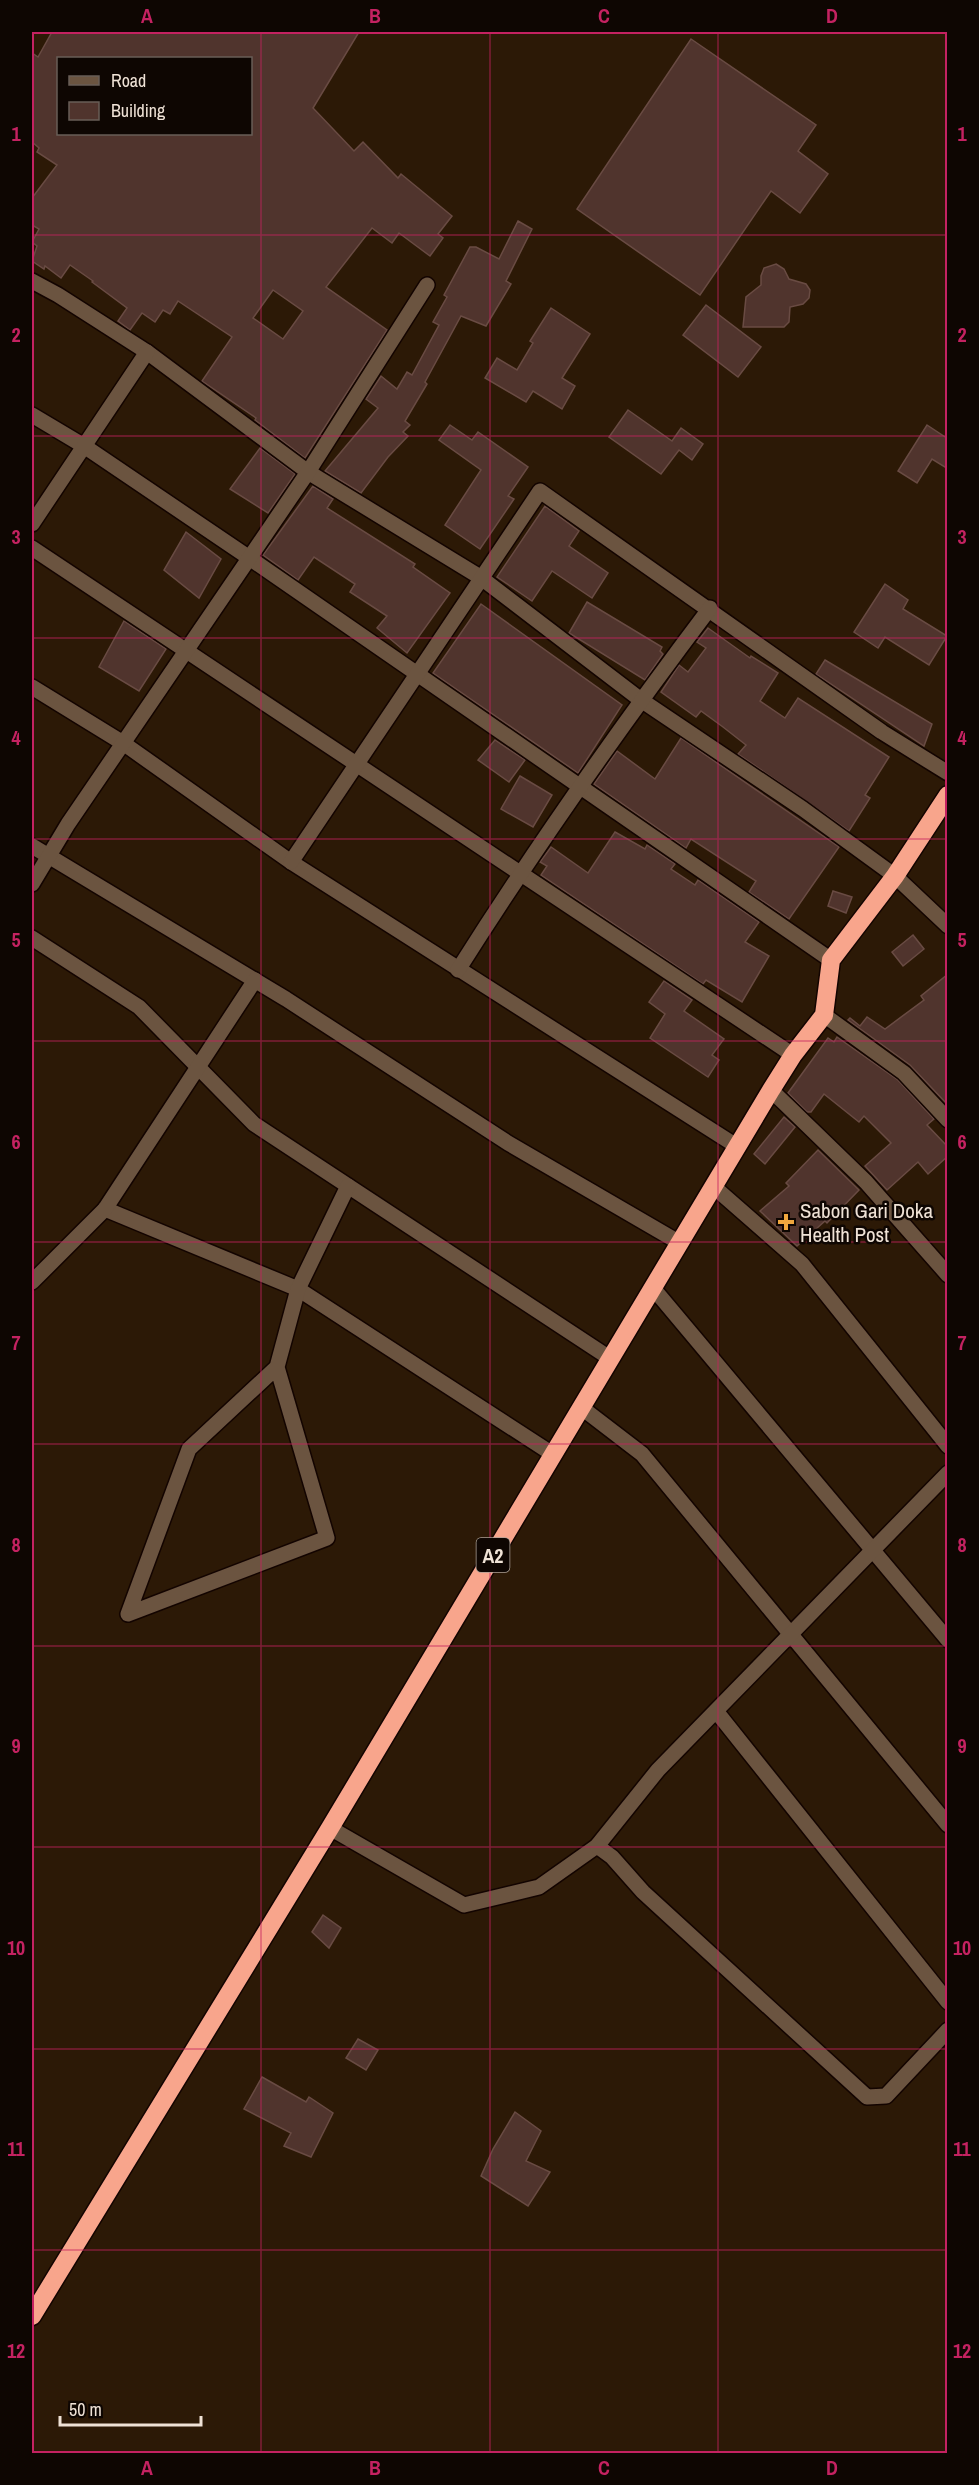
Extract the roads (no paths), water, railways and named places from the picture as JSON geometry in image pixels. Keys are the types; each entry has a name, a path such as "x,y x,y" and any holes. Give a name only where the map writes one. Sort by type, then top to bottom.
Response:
{"highway":[{"path":"824,1015 831,960 895,876 948,795"},
{"name":"A2","path":"32,2316 330,1827 771,1090 793,1055 824,1015"}],"street":[{"path":"32,281 58,294 147,352 308,472 480,577 641,700 803,809 895,876 948,926"},
{"path":"32,884 123,743 308,472 426,285"},
{"path":"32,524 147,352"},
{"path":"32,414 84,446 417,672 831,960"},
{"path":"291,862 480,577 540,491 882,732 948,773"},
{"path":"32,548 793,1055"},
{"path":"458,970 519,874 581,785 641,700 710,609"},
{"path":"32,687 123,743 291,862 738,1147"},
{"path":"32,846 255,980 508,1143 680,1243"},
{"path":"32,938 139,1007 254,1124 611,1359"},
{"path":"32,1282 105,1209 255,980"},
{"path":"824,1015 904,1073 948,1120"},
{"path":"771,1090 866,1182 948,1275"},
{"path":"277,1367 189,1449 128,1614 327,1538 277,1367 298,1289 348,1186"},
{"path":"714,1187 802,1264 852,1330 948,1446"},
{"path":"105,1209 298,1289 554,1455"},
{"path":"653,1288 948,1640"},
{"path":"582,1408 642,1454 792,1633 948,1826"},
{"path":"330,1827 464,1905 539,1887 597,1846 658,1770 948,1473"},
{"path":"716,1711 948,2002"},
{"path":"597,1846 612,1857 643,1892 867,2097 886,2096 948,2030"}],"place":[{"name":"Sabon Gari Doka Health Post","path":"786,1222"}]}
